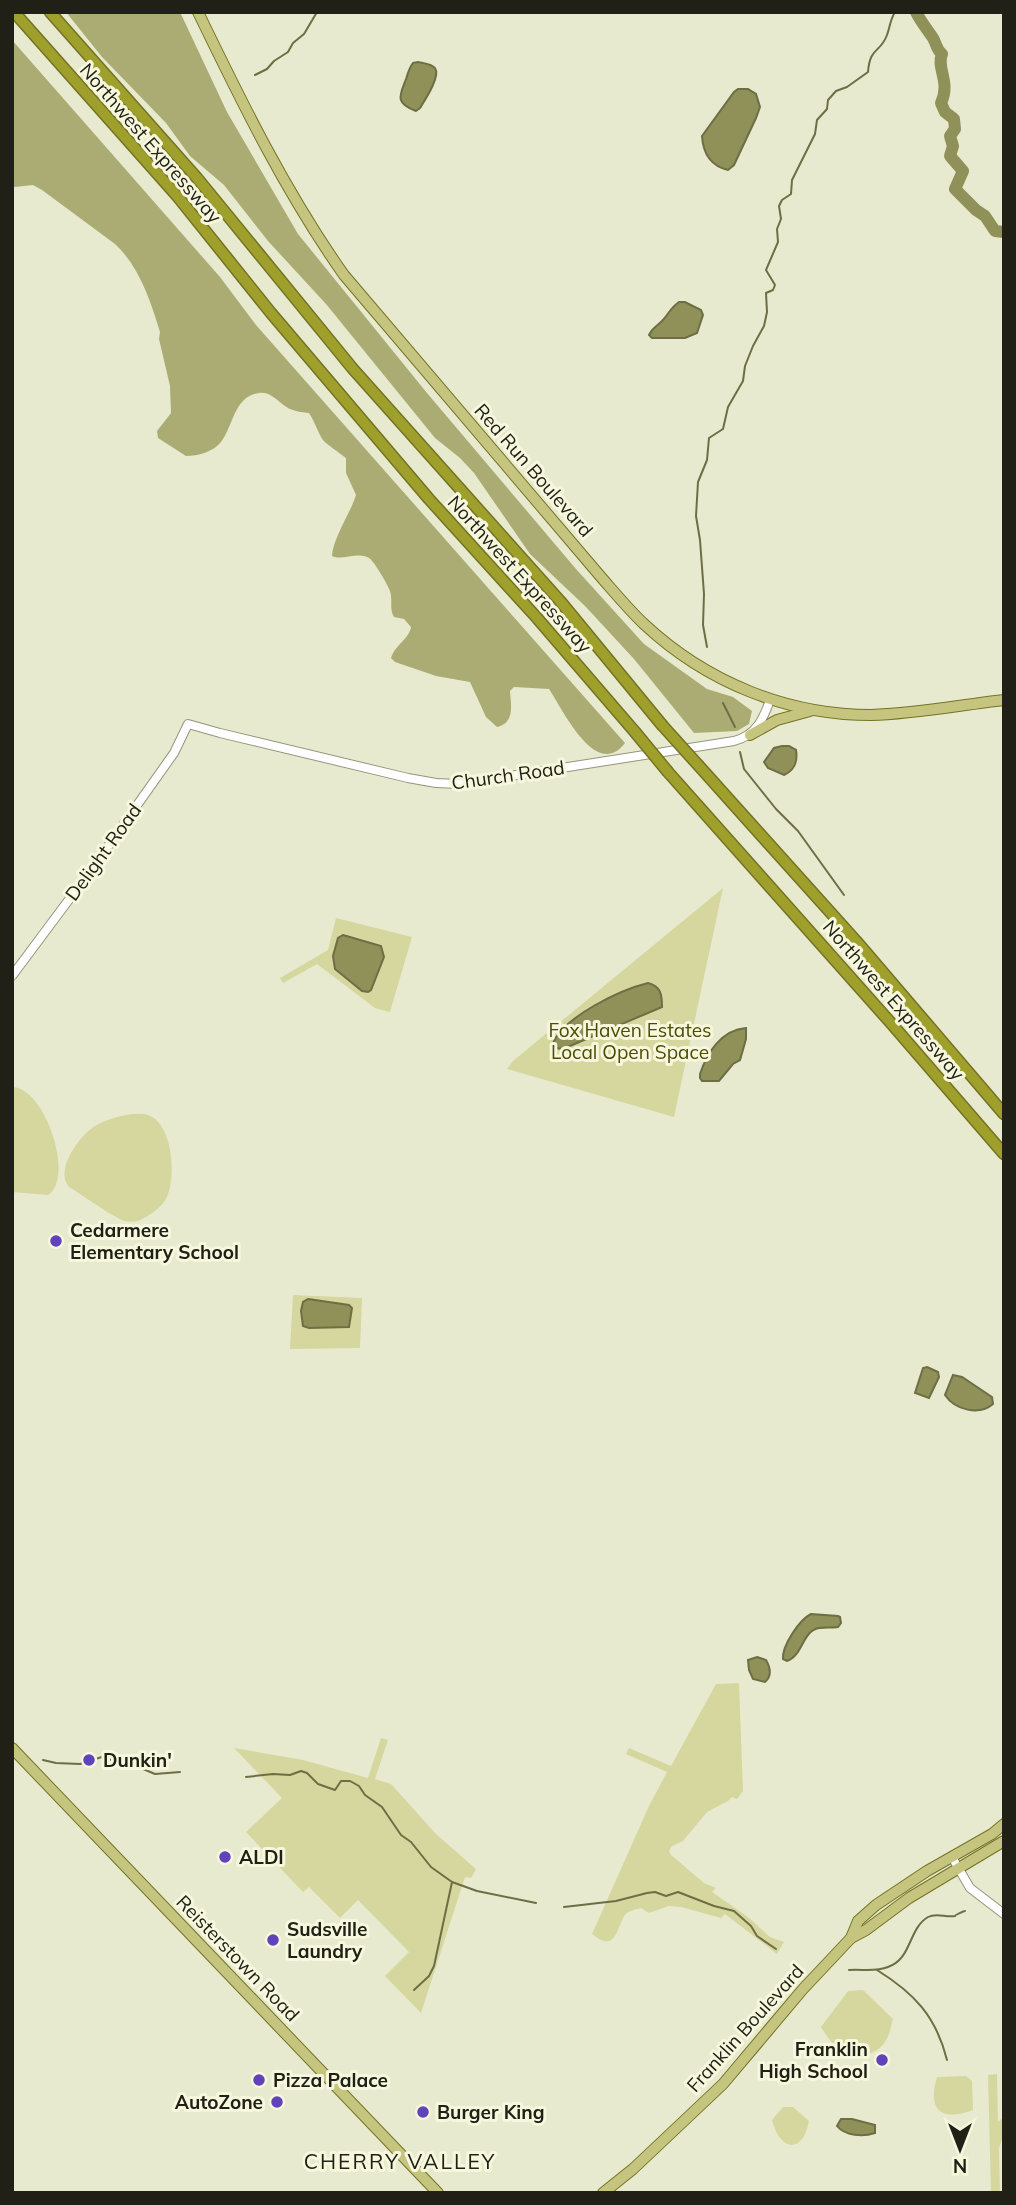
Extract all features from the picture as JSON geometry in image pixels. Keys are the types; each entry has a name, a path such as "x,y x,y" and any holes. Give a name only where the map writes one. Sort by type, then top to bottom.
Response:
{"highway":[{"name":"Northwest Expressway","path":"14,12 177,197 271,313 429,499 537,618 668,772 1004,1154"},
{"name":"Northwest Expressway","path":"50,12 197,178 353,369 560,601 662,725 911,1004 1004,1114"},
{"path":"911,1004 1004,1104"},
{"path":"947,1087 1004,1163"}],"main road":[{"name":"Red Run Boulevard","path":"198,12 280,175 327,251 364,300 643,623 676,651 706,671 770,700 814,710 888,714 1004,700"},
{"path":"750,735 784,717 814,710"},
{"name":"Reisterstown Road","path":"12,1748 438,2193"},
{"name":"Franklin Boulevard","path":"851,1938 858,1921 876,1905 1004,1824"},
{"name":"Franklin Boulevard","path":"603,2193 633,2169 737,2068 803,1989 851,1938 909,1898 1004,1840"},
{"name":"Franklin Boulevard","path":"616,2193 633,2169"}],"street":[{"path":"750,735 761,722 770,700"},
{"name":"Church Road","path":"188,723 424,782 449,784 734,741 750,735"},
{"name":"Delight Road","path":"12,976 174,753 188,723"},
{"path":"952,1857 970,1888 1004,1914"}],"green space":[{"path":"66,12 180,12 227,112 298,234 427,393 576,569 644,644 707,689 733,697 752,711 749,724 737,731 694,733 634,659 585,606 530,554 474,473 435,438 326,304 268,241 224,185 190,156 166,123 102,57"},
{"path":"12,40 220,277 256,325 625,743 614,752 603,754 592,748 581,738 549,689 514,687 510,691 509,718 497,727 486,717 470,682 436,676 395,662 391,658 411,627 404,619 394,617 389,588 369,558 360,555 332,556 335,542 356,495 346,473 346,458 323,440 309,413 289,408 269,394 259,393 244,400 221,442 210,451 186,456 158,438 157,431 171,413 170,386 159,339 160,332 148,297 131,263 115,244 42,190 33,185 12,185"},
{"name":"Fox Haven Estates Local Open Space","path":"723,888 674,1117 507,1069 513,1061"},
{"path":"336,918 412,937 390,1012 375,1008 317,964 283,983 280,978 328,950"},
{"path":"12,1087 24,1091 35,1101 52,1135 58,1171 56,1185 48,1195 12,1192"},
{"path":"132,1114 146,1114 156,1120 163,1129 168,1140 172,1166 169,1190 164,1202 144,1218 130,1222 113,1215 69,1187 65,1172 71,1154 82,1137 95,1126"},
{"path":"293,1295 362,1298 360,1348 290,1349"},
{"path":"739,1683 743,1791 737,1799 732,1797 707,1812 683,1841 672,1846 669,1851 704,1883 716,1888 712,1892 748,1917 770,1937 784,1942 777,1954 725,1914 721,1918 669,1906 649,1913 641,1908 630,1911 611,1940 600,1940 592,1934 667,1772 626,1754 629,1748 671,1766 716,1684"},
{"path":"381,1738 388,1740 375,1779 391,1784 436,1834 476,1869 471,1878 465,1877 421,2013 385,1976 409,1952 358,1900 340,1918 309,1887 303,1892 246,1832 282,1798 234,1748 303,1760 368,1778"},
{"path":"863,1990 893,2019 881,2046 869,2054 854,2055 840,2050 821,2027 848,1991"},
{"path":"997,2074 998,2122 1004,2117 1004,2131 999,2149 1000,2193 991,2193 988,2075"},
{"path":"966,2076 972,2081 973,2110 952,2115 939,2110 934,2098 937,2077"},
{"path":"783,2107 793,2107 809,2121 806,2132 797,2144 786,2143 776,2131 772,2120"}],"shaded area":[{"path":"413,63 435,68 436,76 432,88 416,111 404,105 400,98"},
{"path":"738,89 748,89 756,94 760,107 734,165 728,170 709,158 702,136"},
{"path":"679,302 701,310 703,315 697,333 685,338 652,338 649,335 651,331"},
{"path":"789,746 796,750 797,754 793,768 784,775 768,768 764,762 774,748"},
{"path":"343,935 381,946 384,957 368,992 362,991 335,969 333,956 338,938"},
{"path":"648,983 656,986 660,992 662,1007 563,1049 555,1048 553,1043 559,1033 581,1014 609,998"},
{"path":"746,1028 740,1060 733,1064 719,1081 702,1081 700,1074 703,1066 716,1044 729,1033"},
{"path":"308,1299 349,1305 352,1308 349,1327 303,1326 301,1311 303,1302"},
{"path":"923,1368 938,1372 939,1377 929,1398 915,1393"},
{"path":"953,1375 962,1377 992,1397 993,1404 981,1410 968,1410 949,1400 945,1395"},
{"path":"811,1614 838,1616 841,1623 838,1627 813,1630 792,1658 787,1661 783,1659 785,1647 792,1634"},
{"path":"757,1657 766,1660 769,1666 765,1682 753,1679 749,1670 748,1660"},
{"path":"841,2119 875,2125 875,2133 849,2134 837,2126"}],"waterway":[{"path":"255,75 288,52 293,43 304,34 317,12"},
{"path":"707,647 703,625 704,594 696,516 698,482 707,460 709,438 723,429 728,407 743,381 745,366 764,326 767,312 766,293 773,290 775,285 766,270 778,242 777,229 781,219 779,206 782,200 791,194 792,180 815,134 817,120 827,109 828,100 836,91 847,87 868,72 871,58 884,41 895,12"},
{"path":"916,12 942,54 945,88 941,103 945,112 954,119 955,129 950,136 953,146 950,156 963,171 955,189 985,216 995,231 1004,232"},
{"path":"723,703 735,727"},
{"path":"740,752 744,769 776,809 798,831 844,895"},
{"path":"43,1760 80,1764 105,1756 114,1762 129,1763 155,1774 180,1772"},
{"path":"246,1777 290,1775 301,1771 318,1784 335,1790 341,1781 350,1781 382,1807 401,1835 411,1842 431,1867 452,1882 477,1891 536,1903"},
{"path":"414,1990 429,1976 434,1966 452,1882"},
{"path":"564,1907 616,1901 647,1893 655,1892 666,1896 678,1892 734,1911 751,1926 757,1936 776,1949"},
{"path":"849,1970 879,1969 896,1963 906,1951 917,1929 928,1917 955,1916 965,1911"},
{"path":"877,1970 922,2007 937,2031 947,2060"}],"place":[{"name":"Cedarmere Elementary School","path":"56,1241"},
{"name":"Dunkin'","path":"89,1760"},
{"name":"ALDI","path":"225,1857"},
{"name":"Sudsville Laundry","path":"273,1940"},
{"name":"Franklin High School","path":"882,2060"},
{"name":"Pizza Palace","path":"259,2080"},
{"name":"AutoZone","path":"277,2102"},
{"name":"Burger King","path":"423,2112"}],"district":[{"name":"CHERRY VALLEY","path":"400,2161"}]}
